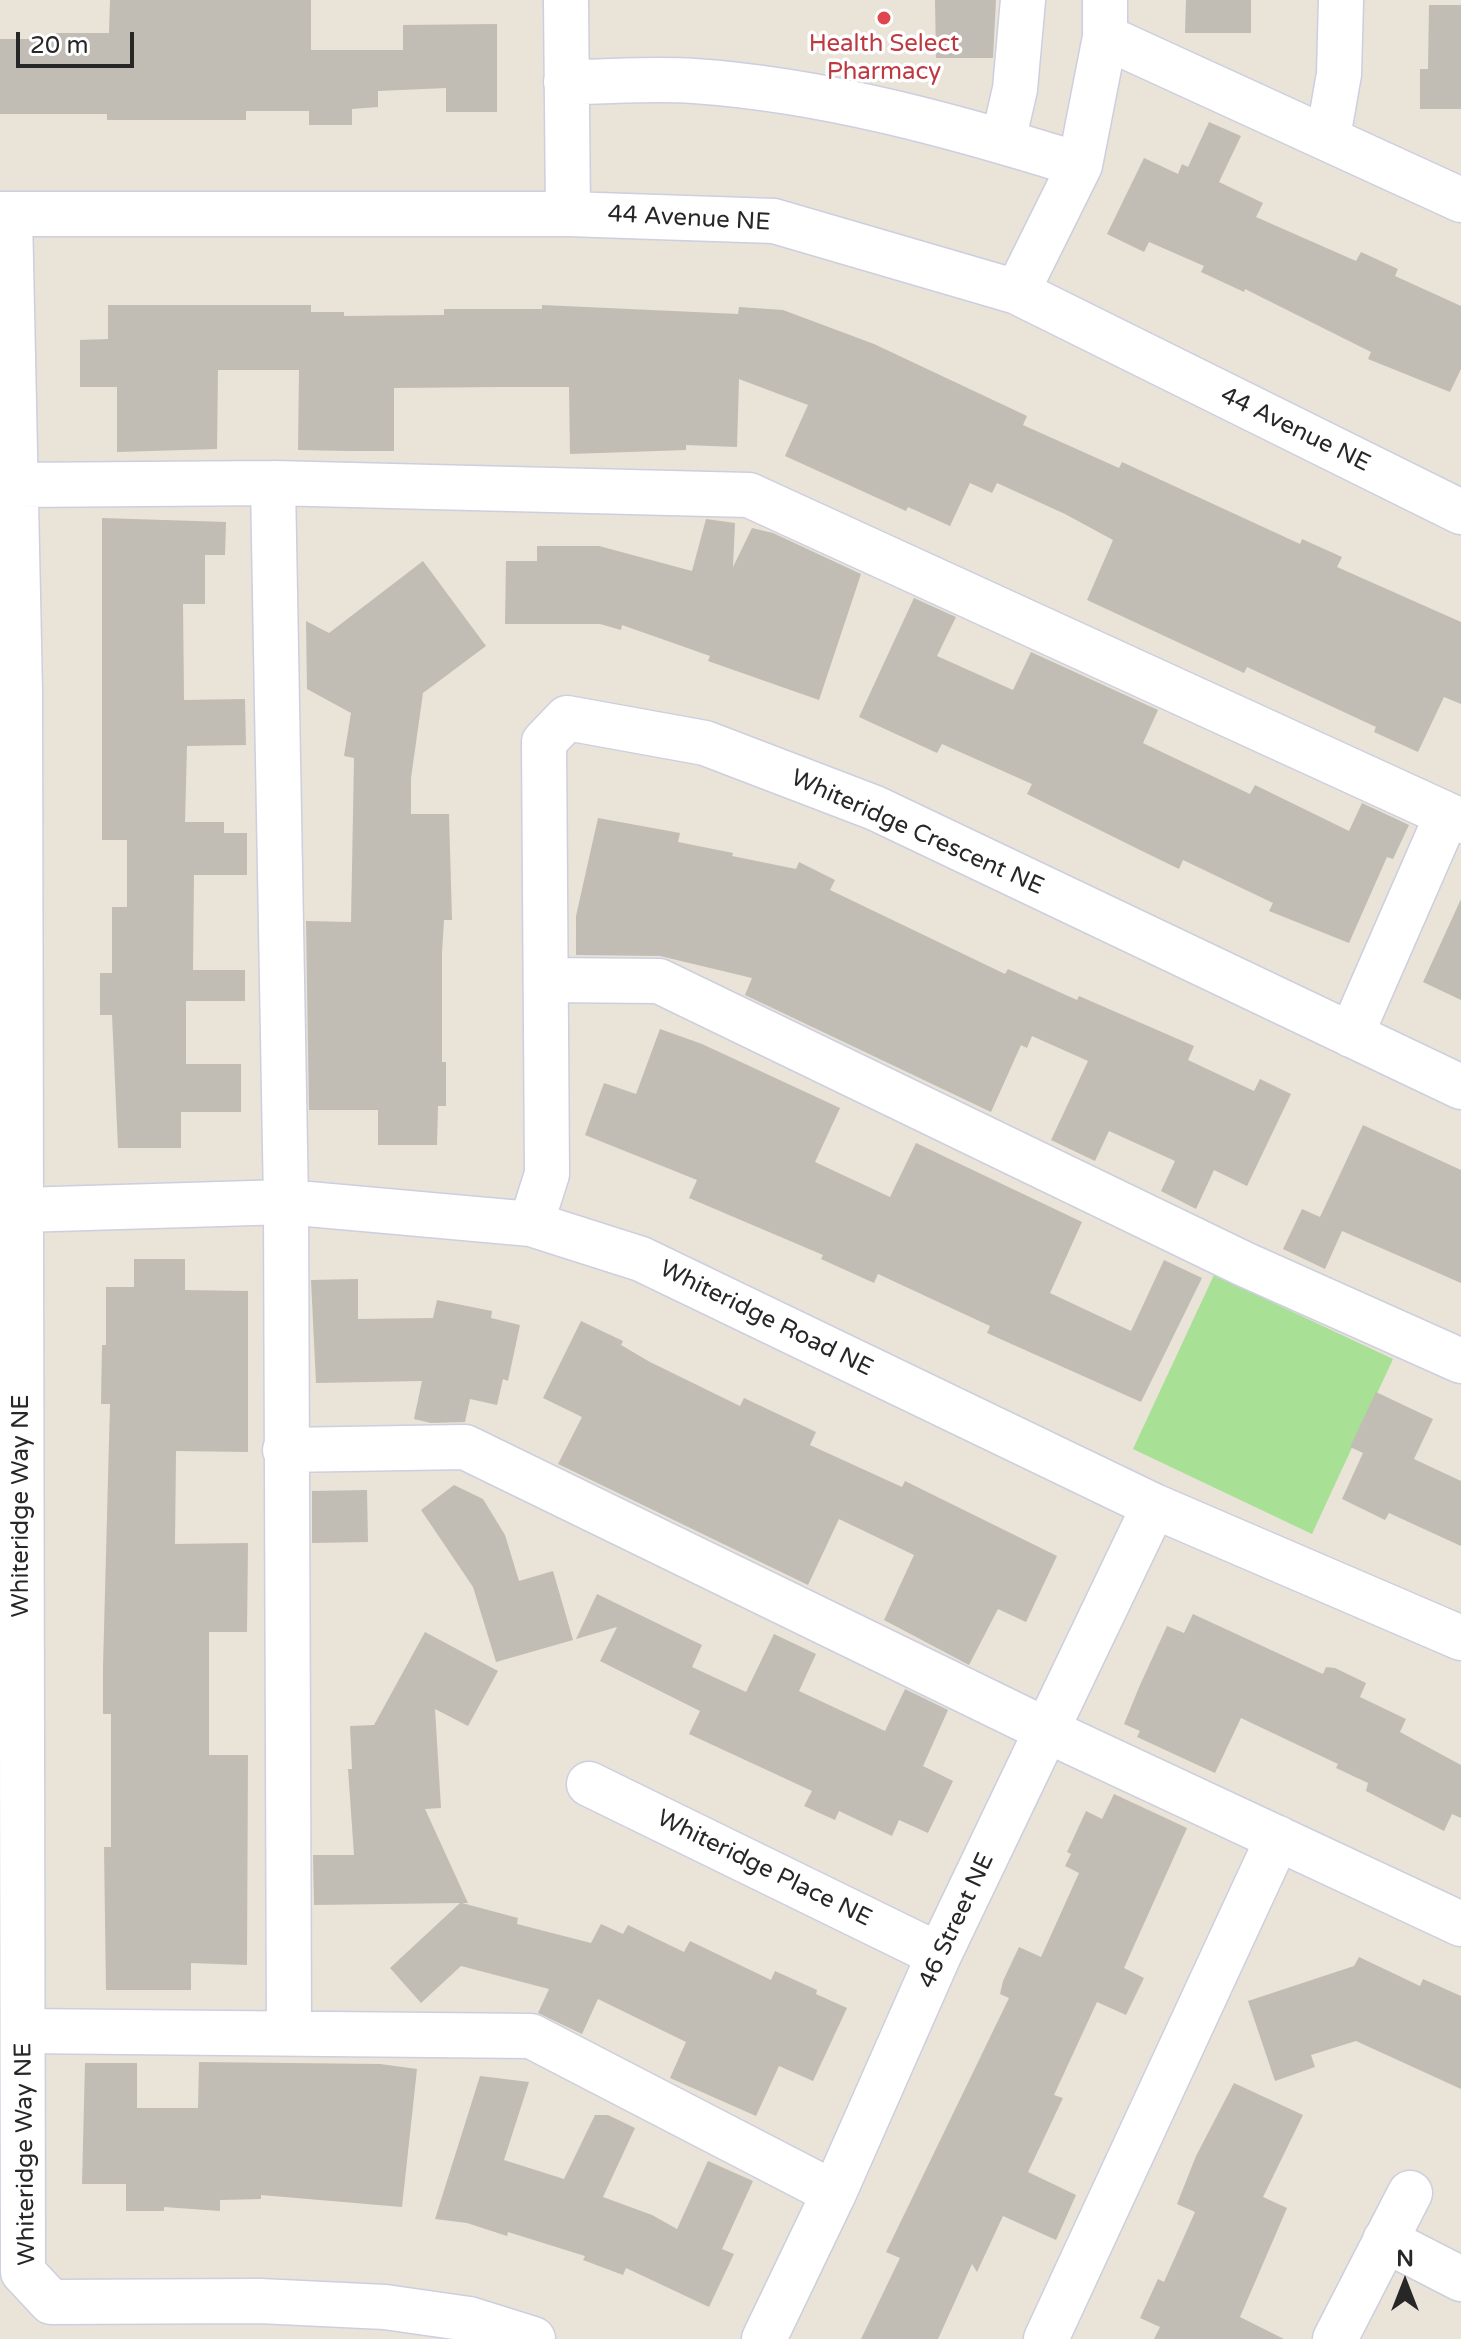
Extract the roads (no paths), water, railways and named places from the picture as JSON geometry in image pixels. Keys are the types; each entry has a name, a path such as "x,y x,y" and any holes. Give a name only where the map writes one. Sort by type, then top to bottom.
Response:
{"street":[{"path":"566,0 568,214"},
{"path":"1003,141 1015,89 1023,0"},
{"path":"1328,137 1339,74 1341,0"},
{"path":"1017,292 1080,165 1105,19 1328,137 1461,200"},
{"path":"566,82 692,81 785,92 1003,141 1080,165"},
{"name":"44 Avenue NE","path":"5,214 568,214 774,221 1017,292 1461,512"},
{"name":"Whiteridge Way NE","path":"5,214 16,485 23,2272 51,2302 260,2301 385,2307 469,2319 533,2339"},
{"path":"273,483 286,1202 289,2033"},
{"path":"16,485 273,483 749,495 1454,818 1351,1035"},
{"name":"Whiteridge Crescent NE","path":"531,1224 547,1174 544,742 567,718 705,743 875,808 1461,1087"},
{"path":"547,980 659,981 1244,1264 1461,1361"},
{"name":"Whiteridge Road NE","path":"21,1210 286,1202 531,1224 641,1259 1154,1506 1461,1638"},
{"path":"285,1450 465,1447 1048,1731 1461,1924"},
{"name":"46 Street NE","path":"764,2339 834,2193 939,1955 1154,1506"},
{"name":"Whiteridge Place NE","path":"589,1784 939,1955"},
{"path":"1046,2339 1278,1838"},
{"path":"24,2031 531,2036 834,2193"},
{"path":"1335,2339 1410,2193"},
{"path":"1385,2240 1461,2279"}],"place":[{"name":"Health Select Pharmacy","path":"884,18"}]}
